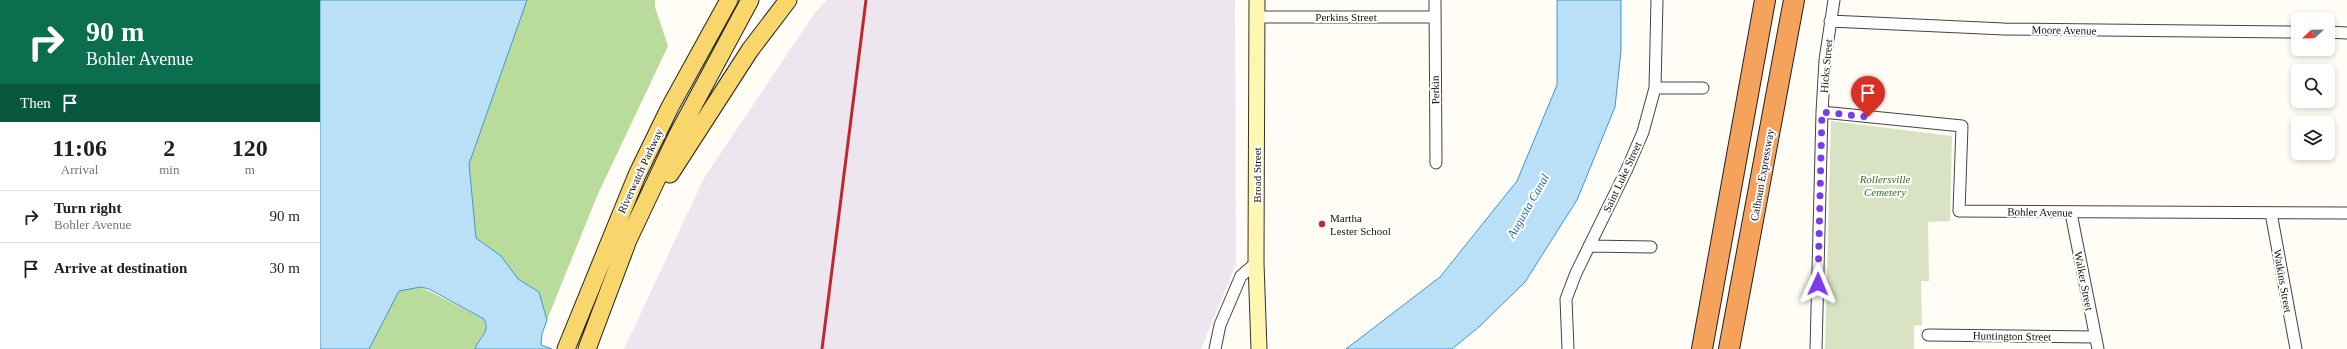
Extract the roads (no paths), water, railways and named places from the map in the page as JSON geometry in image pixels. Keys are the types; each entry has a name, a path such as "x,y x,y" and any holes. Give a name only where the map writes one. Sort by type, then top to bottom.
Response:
{"highway":[{"path":"1702,349 1765,0"},
{"name":"Calhoun Expressway","path":"1729,349 1794,0"},
{"path":"1740,349 1771,125"},
{"path":"1688,349 1724,226"}],"main road":[{"path":"707,39 724,0"},
{"name":"Riverwatch Parkway","path":"566,349 592,281 637,175 707,39 729,0"},
{"name":"Riverwatch Parkway","path":"587,349 611,290 628,240 678,134 750,0"},
{"path":"628,240 750,50 788,0"},
{"name":"Broad Street","path":"1257,0 1256,263 1259,349"}],"street":[{"name":"Perkin","path":"1435,0 1436,163"},
{"name":"Saint Luke Street","path":"1568,349 1566,299 1576,273 1633,154 1642,132 1656,88 1656,0"},
{"name":"Hicks Street","path":"1816,349 1822,112 1830,21 1834,0"},
{"name":"Perkins Street","path":"1258,17 1434,17"},
{"name":"Moore Avenue","path":"1830,21 2004,29 2291,32"},
{"path":"2335,32 2347,32"},
{"path":"1656,88 1703,88"},
{"name":"Bohler Avenue","path":"1822,112 1962,126 1959,211 2071,213 2347,213"},
{"name":"Walker Street","path":"2071,213 2098,349"},
{"name":"Watkins Street","path":"2271,213 2296,349"},
{"path":"1589,246 1651,247"},
{"path":"1215,349 1220,325 1242,276 1256,263"},
{"name":"Huntington Street","path":"1928,334 2096,337"}],"water":[{"path":"320,0 527,0 469,164 476,238 501,256 518,279 539,292 547,320 542,334 541,345 552,349 475,349 485,331 486,324 484,319 429,289 421,287 399,291 369,349 320,349"},
{"name":"Augusta Canal","path":"1557,0 1621,0 1621,51 1615,107 1577,200 1525,282 1480,326 1452,349 1346,349 1440,277 1517,181 1557,85"}],"railway":[{"path":"822,349 866,0"}],"place":[{"name":"Martha Lester School","path":"1322,224"}],"park label":[{"name":"Rollersville Cemetery","path":"1885,185"}]}
